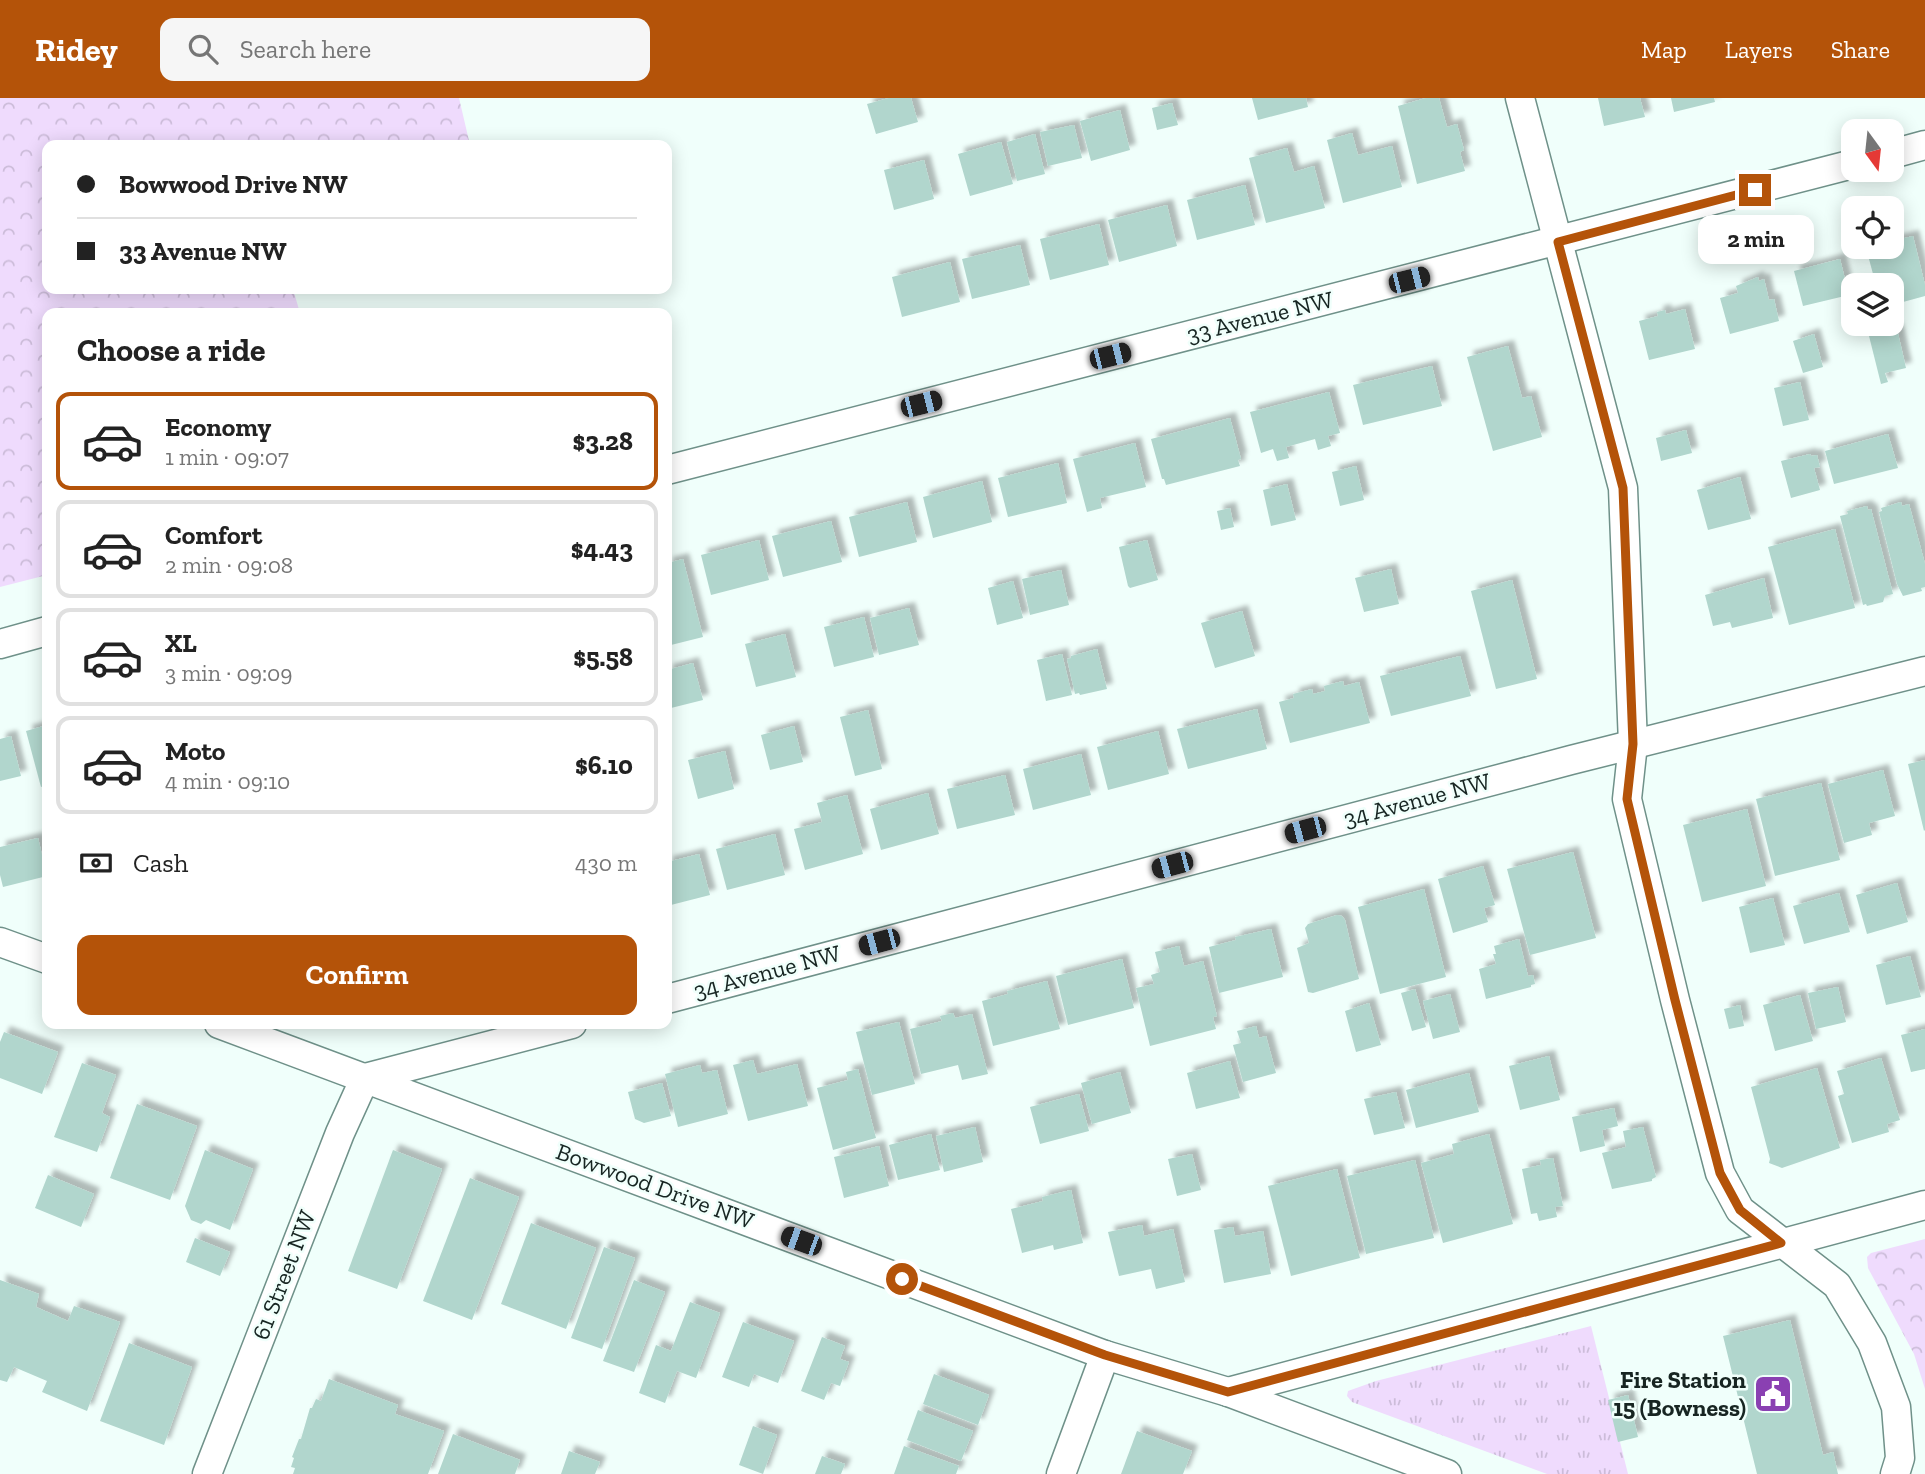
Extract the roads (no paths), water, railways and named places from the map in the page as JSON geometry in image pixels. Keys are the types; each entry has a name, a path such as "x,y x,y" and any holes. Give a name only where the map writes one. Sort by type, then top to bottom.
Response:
{"street":[{"path":"1520,98 1623,488 1633,744 1627,799 1720,1173 1740,1210 1837,1285 1872,1343 1896,1407 1900,1458 1895,1474"},
{"path":"1904,151 1925,145"},
{"name":"33 Avenue NW","path":"672,469 1841,167"},
{"path":"0,644 42,632"},
{"name":"34 Avenue NW","path":"672,998 1633,744 1925,671"},
{"path":"0,942 42,957"},
{"name":"Bowwood Drive NW","path":"233,1029 1105,1355 1228,1392 1447,1474"},
{"path":"365,1078 553,1029"},
{"name":"61 Street NW","path":"207,1474 335,1145 365,1078"},
{"path":"1228,1392 1925,1205"},
{"path":"1061,1474 1105,1355"}],"place":[{"name":"Fire Station 15 (Bowness)","path":"1773,1394"}]}
